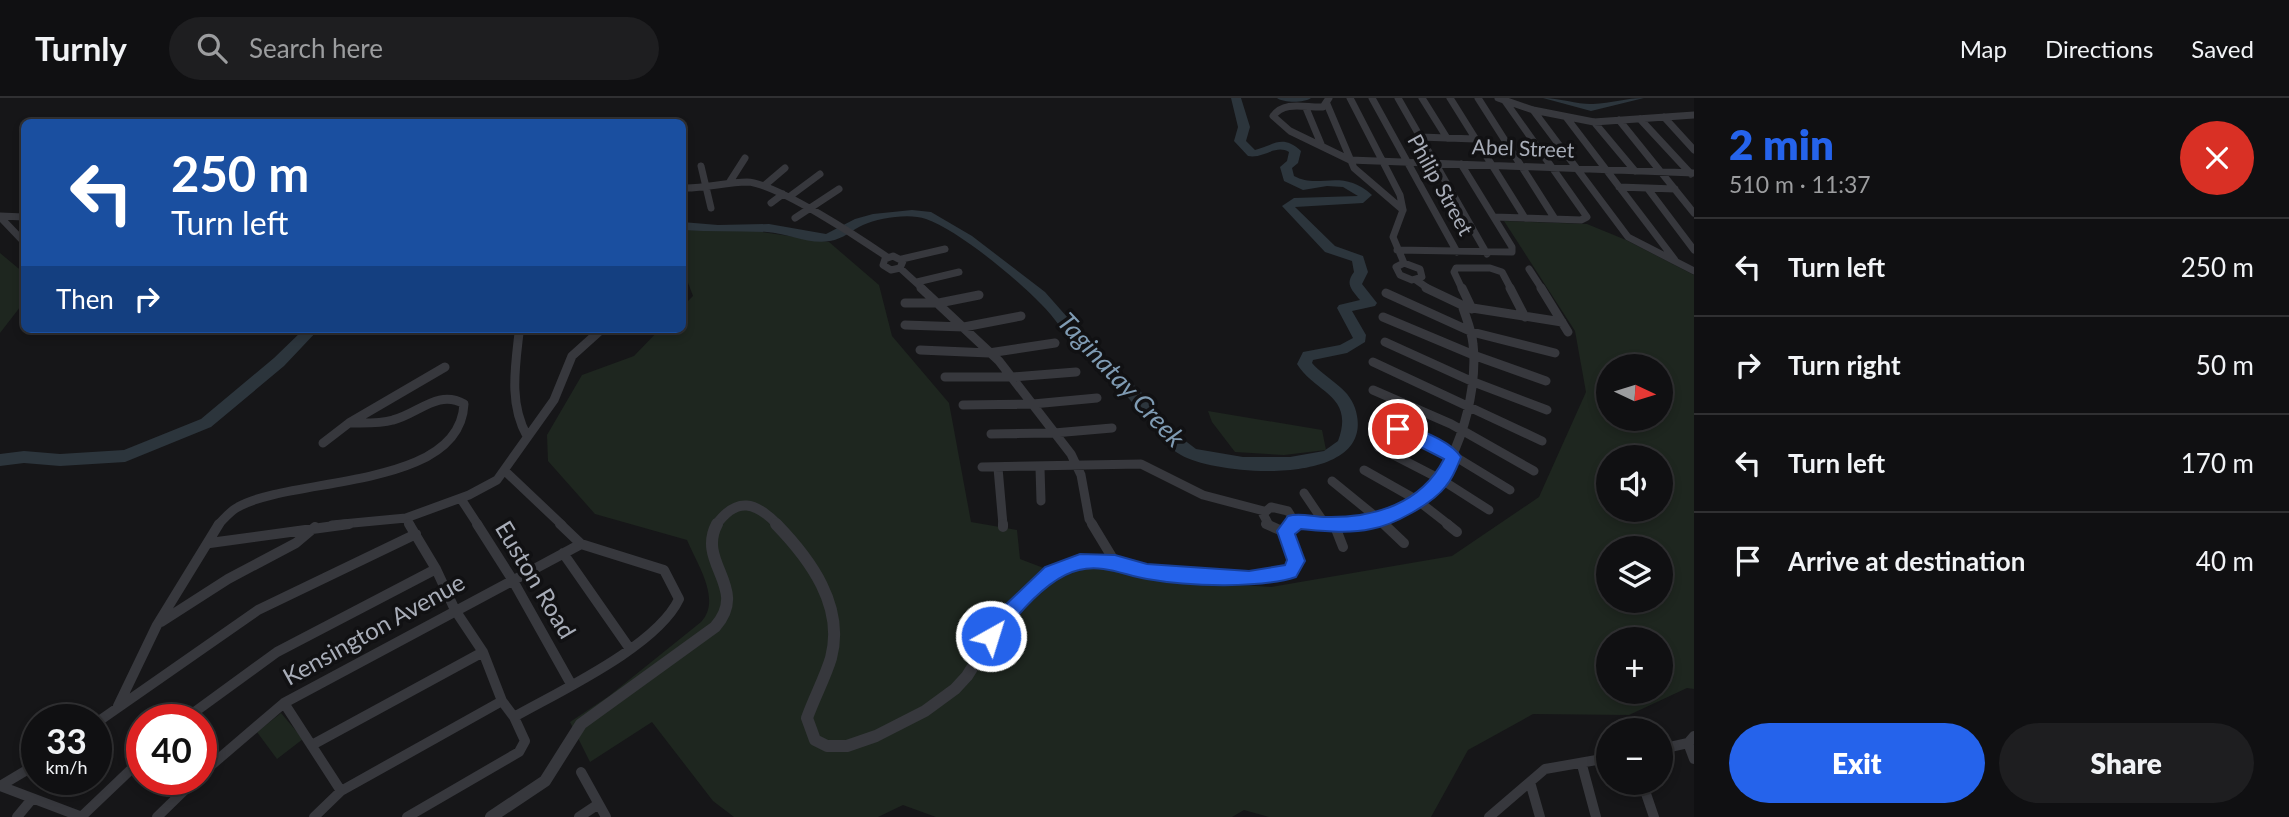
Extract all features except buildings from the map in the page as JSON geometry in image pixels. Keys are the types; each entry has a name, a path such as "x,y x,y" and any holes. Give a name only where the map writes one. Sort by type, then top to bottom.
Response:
{"street":[{"path":"1350,98 1400,195 1403,210 1392,231 1404,263"},
{"name":"Philip Street","path":"1372,98 1457,252"},
{"path":"1398,98 1487,254"},
{"path":"1422,98 1447,138"},
{"path":"1450,98 1525,218"},
{"path":"1478,98 1555,219"},
{"path":"1501,99 1533,110 1594,122 1690,115 1694,124"},
{"path":"1494,217 1581,220 1587,217 1501,99"},
{"path":"1350,160 1321,144 1293,134 1273,116 1274,112 1287,107 1317,108 1328,101 1354,168 1403,210"},
{"path":"1306,108 1321,144"},
{"path":"1533,110 1628,237 1694,271"},
{"path":"1566,117 1678,264"},
{"path":"1664,117 1694,150"},
{"path":"1640,119 1693,175"},
{"path":"1619,120 1694,213"},
{"path":"1594,122 1635,171"},
{"path":"1420,137 1475,139"},
{"path":"729,183 745,158"},
{"name":"Abel Street","path":"1350,160 1693,175"},
{"path":"1397,250 1487,254 1512,252 1512,247 1461,164"},
{"path":"701,166 711,208"},
{"path":"765,185 785,167"},
{"path":"771,203 820,174"},
{"path":"686,188 705,188 729,183 765,185 901,264 1013,377 1078,465 1089,519 1115,562"},
{"path":"1619,187 1675,190"},
{"path":"795,218 839,188"},
{"path":"1648,189 1694,250"},
{"path":"1384,194 1400,195"},
{"path":"0,217 21,217"},
{"path":"0,217 21,239"},
{"path":"887,257 883,261 885,267 945,249"},
{"path":"1419,279 1420,269 1404,263 1397,265 1397,272 1408,279 1419,279 1434,295 1468,308 1562,322"},
{"path":"1294,521 1361,524 1380,520 1417,500 1441,480 1462,431 1476,356 1468,308 1454,272 1456,268 1499,270 1525,317"},
{"path":"1530,269 1568,332"},
{"path":"917,282 959,272"},
{"path":"1386,293 1472,332 1555,354"},
{"path":"905,303 939,303 979,295"},
{"path":"905,325 964,327 1021,316"},
{"path":"1383,317 1476,356 1546,381"},
{"path":"519,333 516,412 520,426 527,436"},
{"path":"210,543 315,527 406,518 461,499 497,480 554,400 572,356 598,333"},
{"path":"1385,342 1471,381 1547,410"},
{"path":"920,351 989,353 1055,343"},
{"path":"1373,362 1542,441"},
{"path":"323,443 349,423 445,367"},
{"path":"945,377 1013,377 1076,372"},
{"path":"1373,390 1462,431 1534,471"},
{"path":"117,706 157,625 228,514 246,502 392,471 419,461 452,435 464,410 464,404 449,398 429,403 398,419 349,423"},
{"path":"963,405 1033,404 1097,398"},
{"path":"1377,419 1441,448 1510,490"},
{"path":"991,433 1054,433 1112,428"},
{"path":"1378,447 1441,480 1489,510"},
{"path":"982,467 1141,464 1203,495 1264,511 1271,507 1282,508 1292,516 1293,528 1277,531 1266,524 1264,511"},
{"path":"998,468 1003,527"},
{"path":"1040,468 1041,501"},
{"path":"1364,470 1417,500 1457,532"},
{"path":"505,471 581,544 664,570 679,599 675,610 652,634 514,717"},
{"path":"1332,481 1404,543"},
{"path":"1304,492 1343,547"},
{"name":"Euston Road","path":"461,499 512,579 571,684"},
{"path":"491,817 545,781 580,724 715,627 724,617 729,608 729,599 713,537 715,526 735,508 751,505 772,520 805,560 830,599 835,639 830,669 807,718 815,740 827,746 847,746 876,736 943,699 967,676 1003,619 1052,572 1080,562 1115,562 1160,573 1249,579 1280,575 1296,565 1296,555 1286,531"},
{"path":"406,518 436,569 455,610 483,652 502,701 514,717 525,741 519,752 407,817"},
{"path":"157,625 228,579 296,543 315,527"},
{"path":"112,710 258,610 416,534"},
{"name":"Kensington Avenue","path":"217,760 284,703 581,544"},
{"path":"564,553 630,649"},
{"path":"205,704 277,652 436,569"},
{"path":"312,745 483,652"},
{"path":"314,817 341,791 502,701"},
{"path":"284,703 341,791"},
{"path":"1673,745 1691,739 1694,760"},
{"path":"1489,817 1545,769 1596,761"},
{"path":"1582,765 1596,817"},
{"path":"581,772 606,817"},
{"path":"0,786 21,774"},
{"path":"0,786 81,817 126,774"},
{"path":"1530,782 1540,817"},
{"path":"157,817 180,795"},
{"path":"1646,795 1654,817"},
{"path":"17,817 32,799"},
{"path":"579,817 597,805"}],"shaded area":[{"path":"1504,221 1587,224 1626,240 1694,275 1694,689 1687,688 1673,695 1673,627 1596,627 1596,704 1653,704 1629,715 1533,714 1468,750 1431,817 1269,817 1244,810 1232,817 936,817 903,805 878,817 734,817 713,801 652,722 590,762 570,722 609,696 701,622 707,613 709,603 706,582 687,540 595,514 548,461 547,435 582,375 634,356 656,333 686,333 686,303 693,296 686,280 686,230 756,231 829,242 879,285 892,336 949,403 971,522 1017,530 1020,559 1062,575 1080,565 1099,564 1163,580 1271,587 1452,556 1539,497 1586,392 1575,331"},
{"path":"0,253 21,270 21,306 0,333"},
{"path":"1208,411 1322,430 1326,450 1284,455 1235,452 1212,422"},
{"path":"281,713 303,739 277,759 257,732"}],"waterway":[{"name":"Taginatay Creek","path":"686,226 769,228 826,238 873,218 903,214 927,215 967,238 1040,295 1079,341 1135,396 1169,437 1182,448 1190,453 1221,461 1267,464 1311,461 1329,456 1340,449 1348,430 1349,414 1345,402 1335,390 1304,364 1308,356 1342,349 1360,339 1344,308 1370,303 1355,285 1361,272 1358,259 1330,249 1288,206 1294,202 1363,199 1366,195 1346,184 1327,182 1303,186 1288,178 1286,167 1292,163 1295,151 1287,146 1276,145 1259,154 1252,154 1240,141 1244,127 1236,98"},
{"name":"Taginatay Creek","path":"1282,98 1306,98"},
{"path":"1548,98 1591,108 1639,98"},
{"name":"Taginatay Creek","path":"0,460 24,457 60,460 125,456 206,423 279,362 308,333"}],"route":[{"path":"991,636 1003,619 1035,586 1052,572 1080,562 1115,562 1147,572 1249,579 1290,571 1296,565 1296,555 1286,531 1293,528 1294,521 1325,524 1371,523 1408,506 1436,487 1453,457 1441,448 1398,429"}]}
